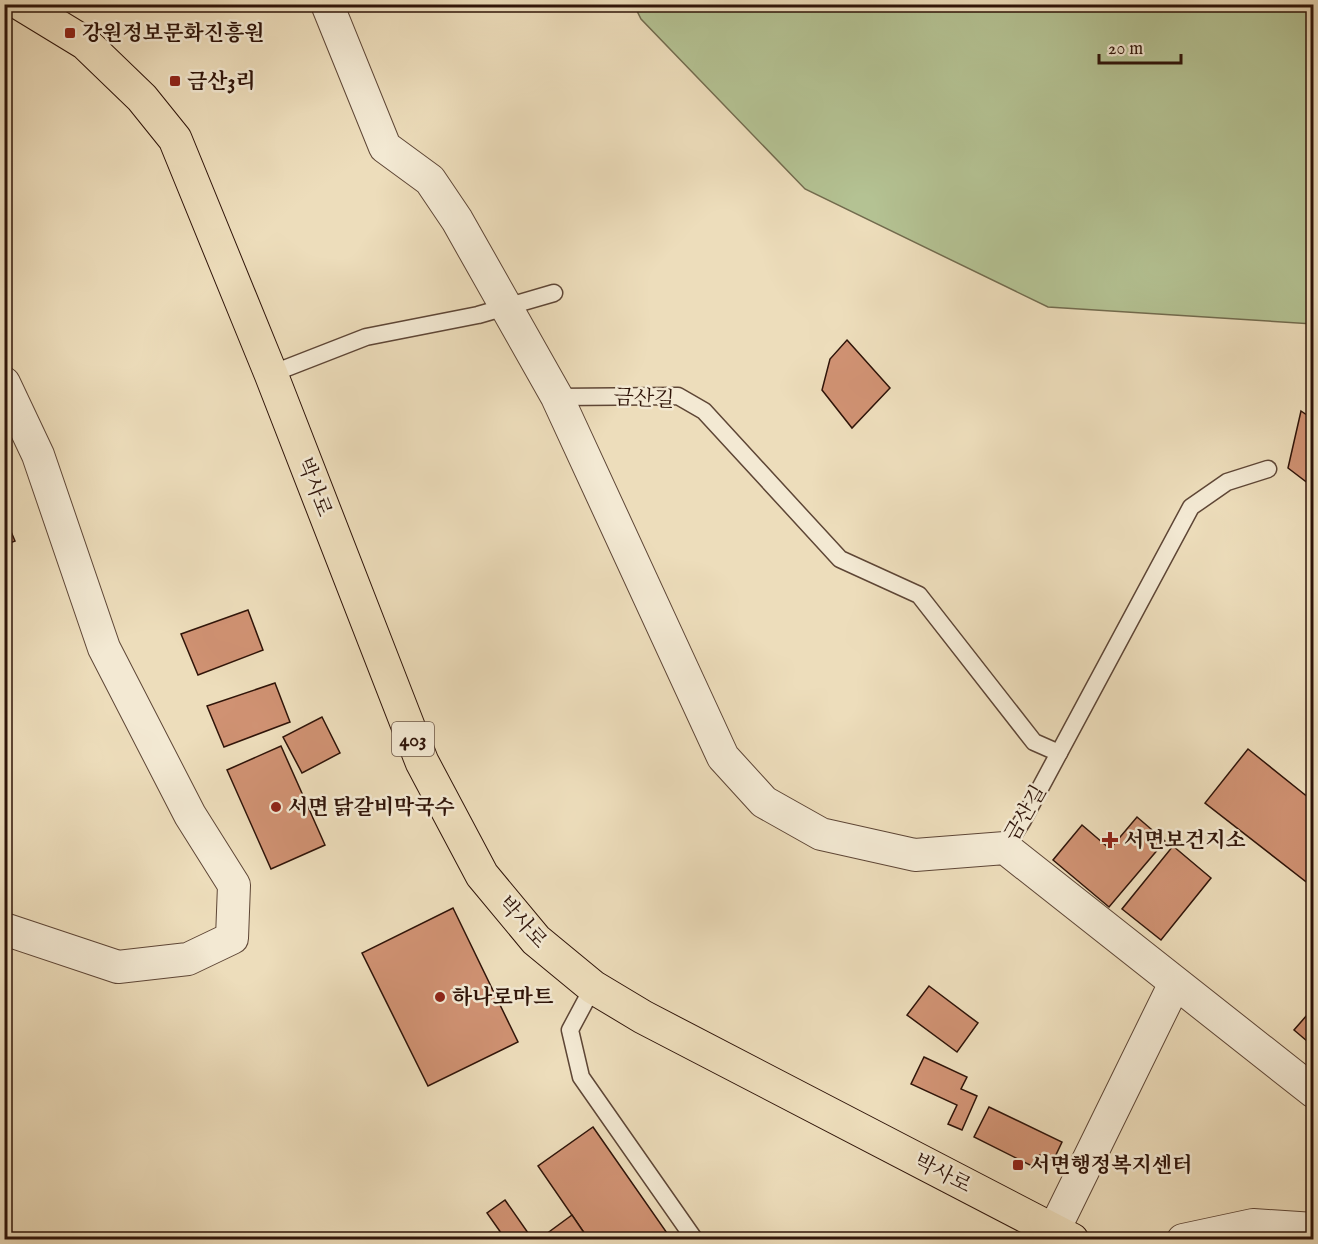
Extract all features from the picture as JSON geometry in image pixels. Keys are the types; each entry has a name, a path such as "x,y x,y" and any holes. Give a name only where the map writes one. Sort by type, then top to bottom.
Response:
{"main road":[{"name":"박사로","path":"35,7 85,43 142,98 175,139 271,374 422,762 482,875 536,940 593,987 653,1022 1063,1235"}],"street":[{"path":"327,4 385,147 430,180 457,220 556,397 723,757 764,801 821,834 915,855 1005,848"},
{"path":"4,383 38,455 104,648 190,815 234,885 232,938 188,959 118,966 4,929"},
{"name":"금산길","path":"1005,848 1314,1092"},
{"path":"1063,1235 1175,983"},
{"path":"1183,1239 1253,1225 1314,1229"}],"lane":[{"path":"271,374 366,337 478,315 554,294"},
{"name":"금산길","path":"556,397 678,396 704,411 840,559 919,595 1034,742 1059,753"},
{"name":"금산길","path":"1005,848 1023,820 1191,507 1227,482 1268,469"},
{"path":"593,987 570,1030 581,1077 695,1239"}],"green space":[{"path":"634,5 1313,5 1313,324 1048,307 805,189 641,19"}],"building":[{"path":"847,340 890,388 852,428 822,390 830,359"},
{"path":"1301,411 1314,420 1313,487 1288,468"},
{"path":"4,515 15,541 4,545"},
{"path":"248,610 263,650 198,675 181,634"},
{"path":"275,683 290,722 224,747 207,706"},
{"path":"322,717 340,753 302,773 283,737"},
{"name":"서면 닭갈비막국수","path":"281,746 325,845 271,869 227,770"},
{"path":"1248,749 1314,802 1314,888 1205,803"},
{"path":"1137,817 1165,841 1109,907 1053,860 1082,825 1110,849"},
{"path":"1173,846 1211,878 1161,940 1122,909"},
{"name":"하나로마트","path":"453,908 518,1042 428,1086 362,953"},
{"path":"929,986 978,1023 957,1052 907,1015"},
{"path":"1314,1007 1314,1047 1294,1030"},
{"path":"924,1057 967,1077 961,1089 977,1096 962,1130 948,1124 957,1105 911,1084"},
{"path":"989,1107 1062,1142 1053,1161 1040,1155 1034,1167 974,1137"},
{"path":"593,1127 667,1233 658,1240 589,1240 538,1166"},
{"path":"505,1200 533,1240 506,1240 487,1213"},
{"path":"572,1215 589,1240 538,1240"}],"place":[{"name":"강원정보문화진흥원","path":"70,33"},
{"name":"금산3리","path":"175,81"},
{"name":"서면 닭갈비막국수","path":"276,807"},
{"name":"서면보건지소","path":"1110,840"},
{"name":"하나로마트","path":"440,997"},
{"name":"서면행정복지센터","path":"1018,1165"}]}
